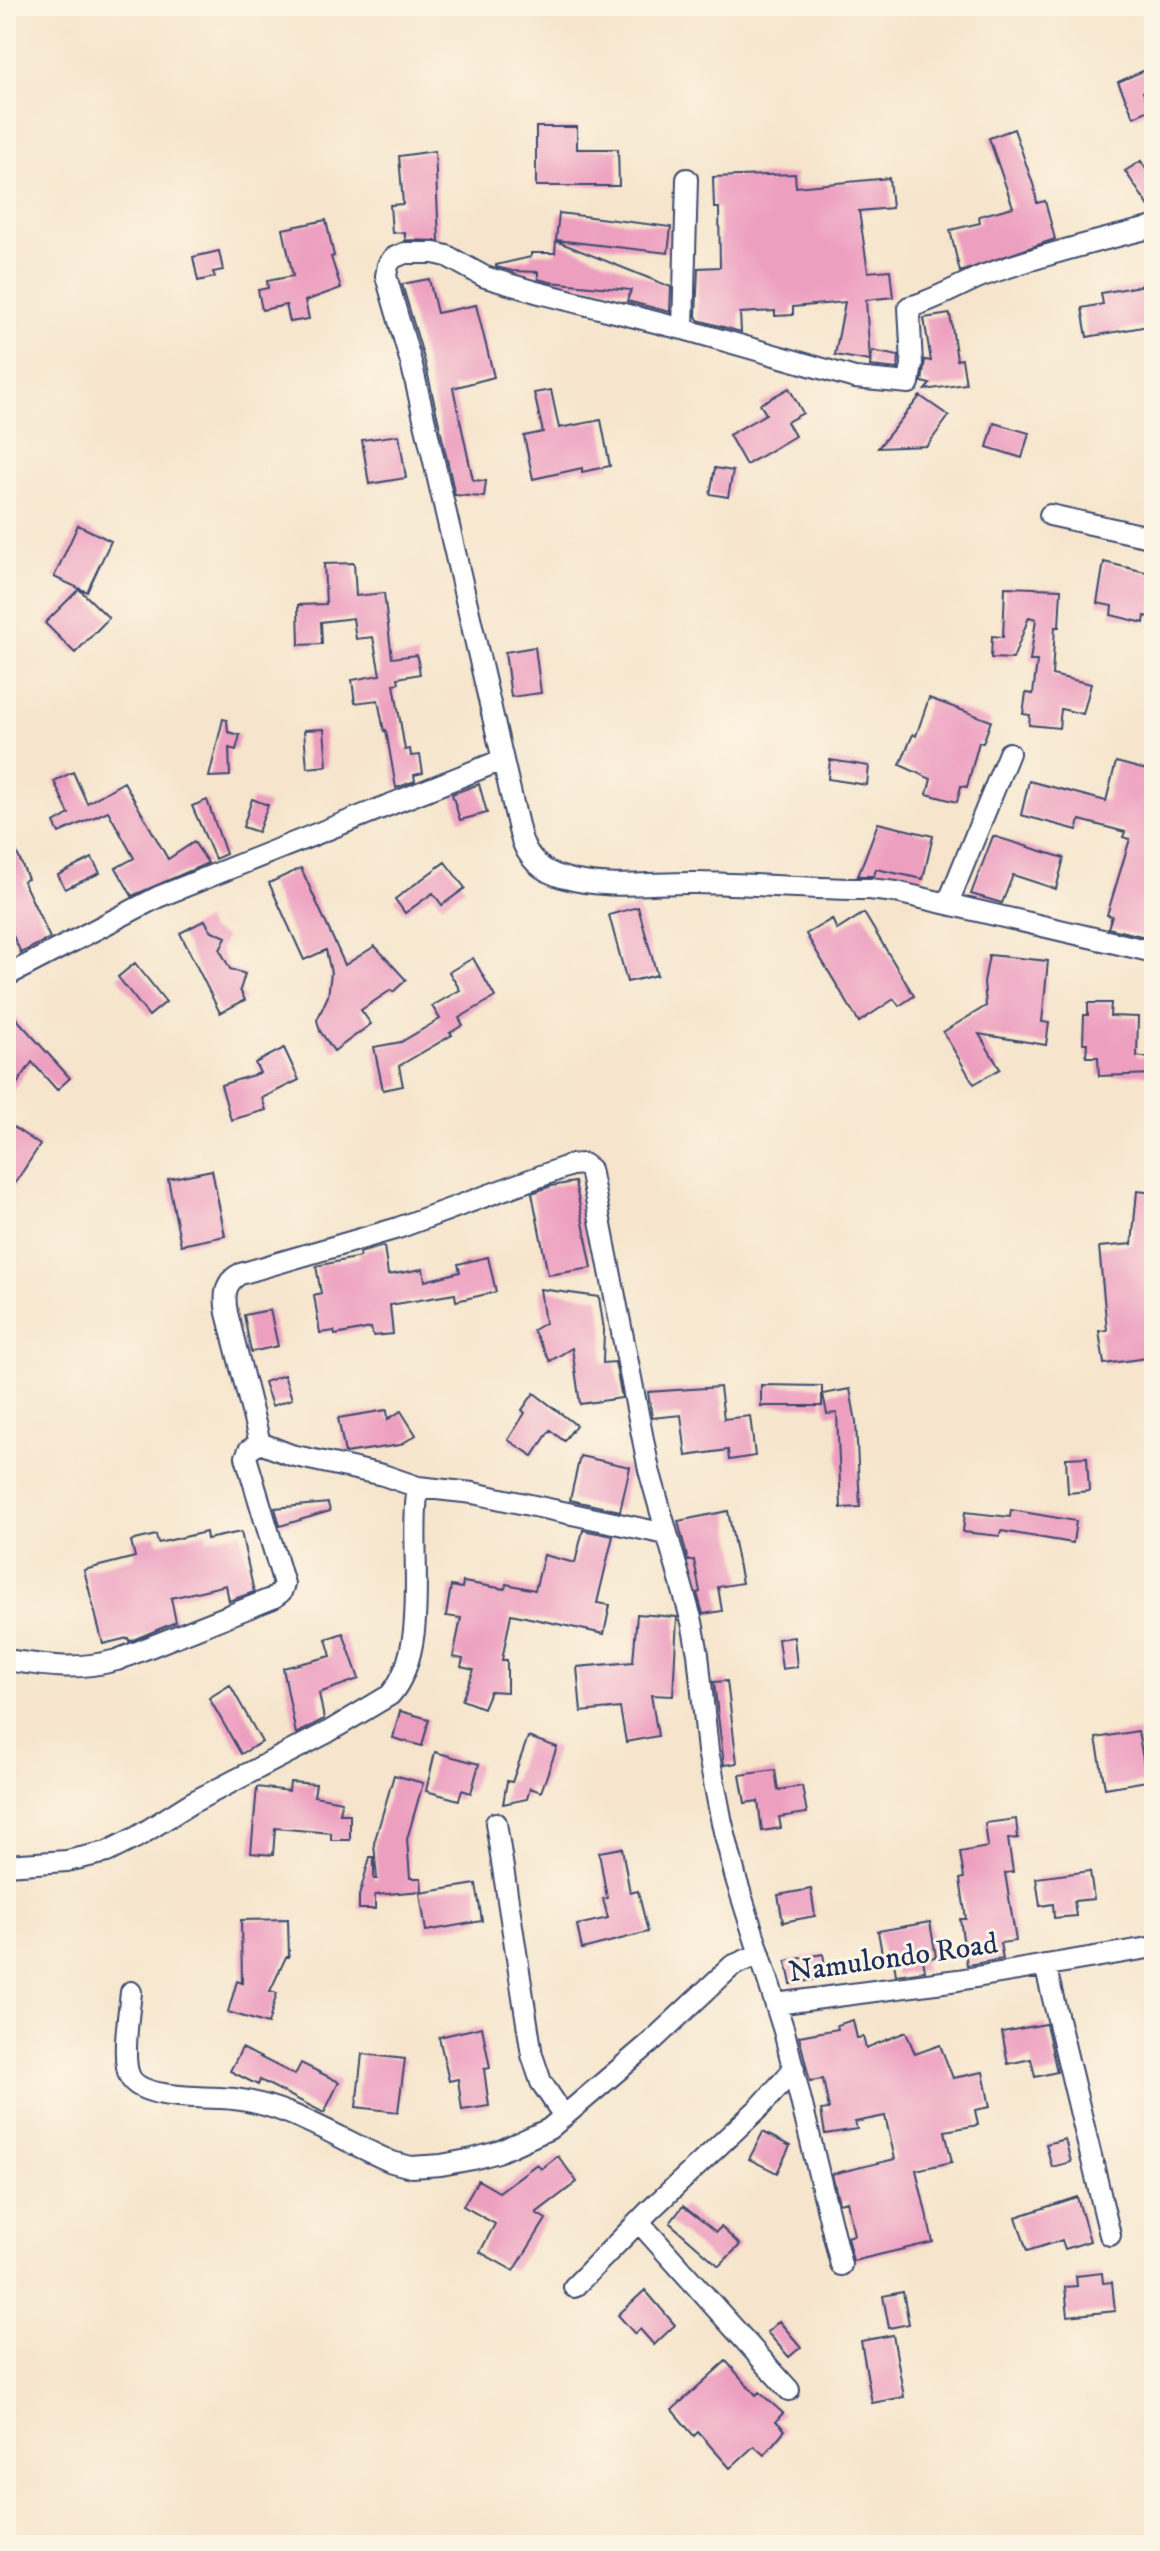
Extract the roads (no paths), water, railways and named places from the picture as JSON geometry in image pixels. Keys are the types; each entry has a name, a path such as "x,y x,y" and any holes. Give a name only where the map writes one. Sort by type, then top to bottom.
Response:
{"street":[{"path":"683,329 687,179"},
{"path":"1154,227 1049,254 983,276 909,307 912,364 909,383 855,378 485,277 447,256 434,253 405,253 393,258 388,265 389,292 412,366 524,851 541,867 563,878 595,883 869,889 948,903 1154,952"},
{"path":"1050,515 1154,538"},
{"path":"948,903 1009,753"},
{"path":"6,976 158,897 502,760"},
{"path":"260,1443 225,1300 226,1289 234,1277 398,1228 571,1165 583,1164 590,1169 636,1407 666,1534 692,1622 708,1751 722,1823 736,1879 776,2004"},
{"path":"260,1443 291,1455 383,1475 418,1487 473,1493 666,1534"},
{"path":"6,1660 56,1667 95,1666 259,1604 281,1592 284,1584 246,1457 249,1450 260,1443"},
{"path":"6,1865 67,1861 107,1852 390,1695 397,1687 403,1670 416,1615 415,1518 418,1487"},
{"path":"496,1823 532,2055 541,2082 564,2116"},
{"name":"Namulondo Road","path":"841,2265 776,2004 958,1980 1154,1947"},
{"path":"131,1992 127,2064 130,2078 138,2086 153,2093 245,2100 274,2108 392,2162 411,2167 473,2159 549,2129 732,1966 760,1954"},
{"path":"1045,1965 1110,2235"},
{"path":"574,2287 742,2126 794,2069"},
{"path":"639,2222 789,2390"}]}
